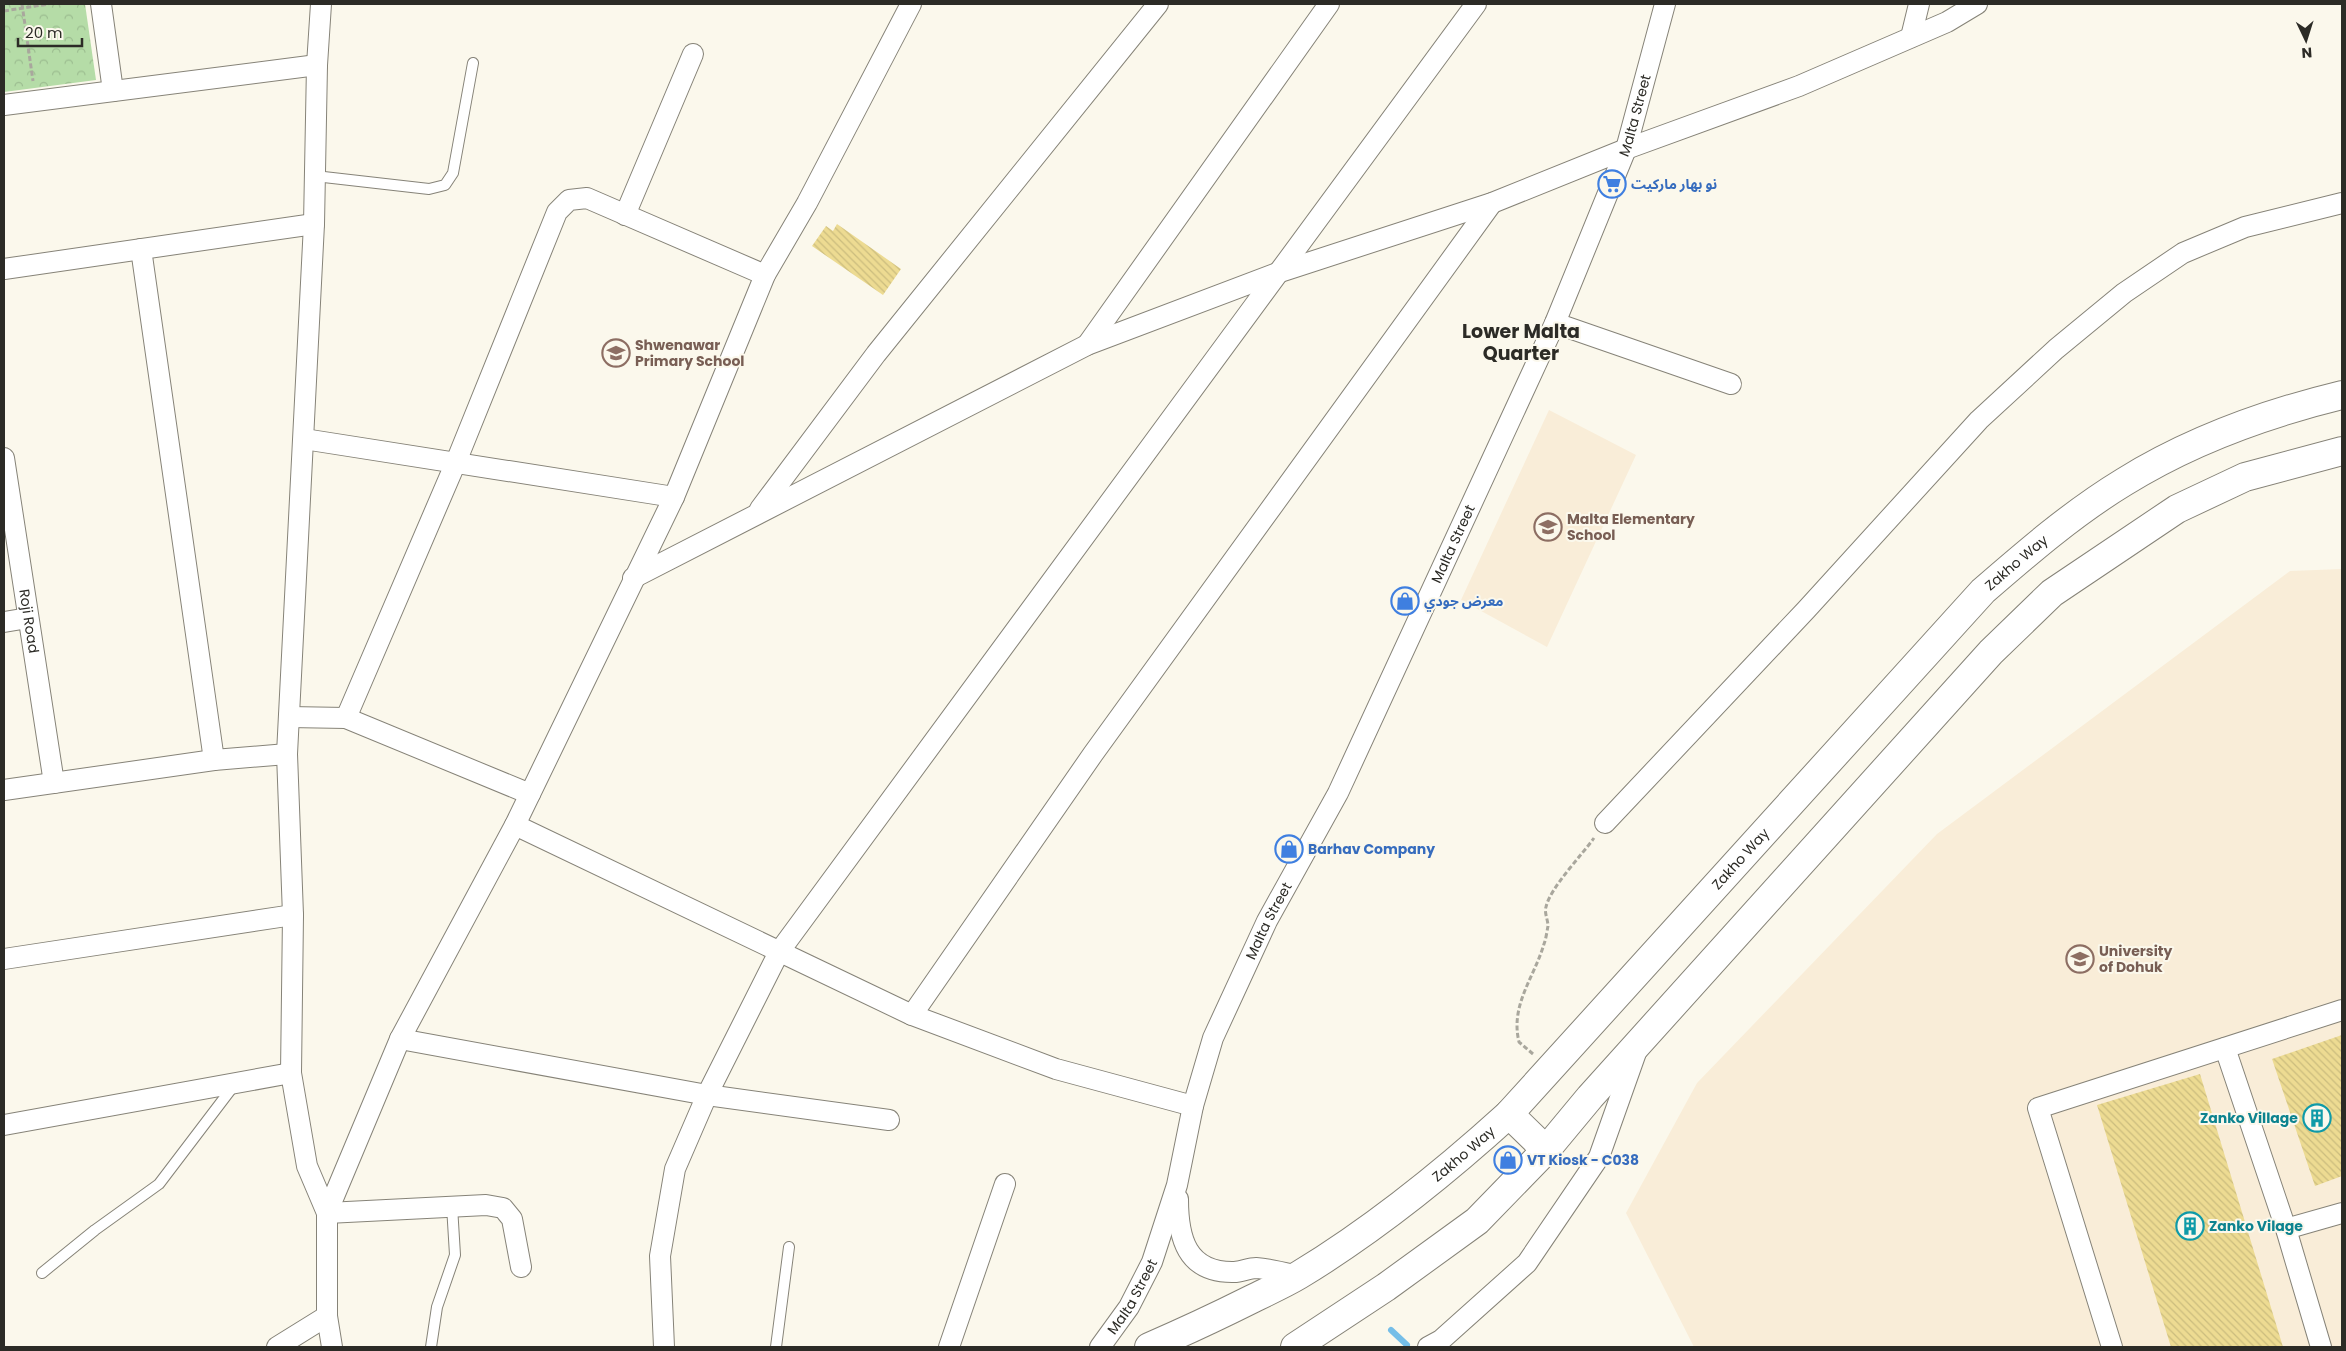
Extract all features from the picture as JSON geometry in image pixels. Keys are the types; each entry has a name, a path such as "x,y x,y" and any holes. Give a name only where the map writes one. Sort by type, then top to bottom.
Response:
{"highway":[{"name":"Zakho Way","path":"1149,1347 1192,1329 1298,1276 1360,1235 1414,1195 1509,1114 1552,1070 1653,953 1983,591 2044,538 2124,481 2192,446 2262,419 2342,395"},
{"path":"1295,1347 1386,1288 1477,1221 1546,1150 1640,1041 1991,652 2052,594 2177,508 2245,478 2342,451"},
{"path":"1509,1114 1546,1150"}],"street":[{"path":"101,4 113,91"},
{"path":"321,4 317,65 314,224 287,754 293,915 291,1073 307,1166 327,1212"},
{"path":"332,1347 327,1316 327,1212 400,1039 515,825 633,578 674,497 765,275 807,203 911,4"},
{"path":"758,513 876,354 1158,4"},
{"path":"1087,345 1329,4"},
{"path":"664,1347 660,1256 675,1169 707,1095 779,952 1476,4"},
{"name":"Malta Street","path":"1100,1347 1129,1307 1152,1262 1177,1185 1193,1106 1213,1038 1267,921 1338,794 1555,323 1626,149 1665,4"},
{"path":"1911,37 1919,4"},
{"path":"633,578 1087,345 1280,272 1492,203 1626,149 1799,86 1947,22 1977,4"},
{"path":"625,215 693,54"},
{"path":"4,105 317,65"},
{"path":"346,718 456,462 557,212 569,200 587,198 765,275"},
{"path":"912,1015 1099,746 1492,203"},
{"path":"1605,823 1806,610 1979,420 2056,350 2124,293 2184,253 2244,227 2342,203"},
{"path":"4,269 314,224"},
{"path":"142,248 214,760"},
{"path":"1555,323 1731,384"},
{"path":"304,439 674,497"},
{"name":"Roji Road","path":"4,465 54,783"},
{"path":"4,622 28,618"},
{"path":"288,717 346,718 530,794"},
{"path":"4,790 214,760 287,754"},
{"path":"515,825 912,1015 1056,1069 1193,1106"},
{"path":"4,959 293,915"},
{"path":"2112,1347 2038,1108 2342,1010"},
{"path":"400,1039 707,1095 888,1120"},
{"path":"1428,1347 1441,1340 1527,1263 1599,1157 1628,1082 1640,1041"},
{"path":"2225,1048 2286,1229 2321,1347"},
{"path":"4,1125 291,1073"},
{"path":"949,1347 1005,1184"},
{"name":"Malta Street","path":"1177,1185 1179,1232 1187,1251 1193,1258 1215,1271 1235,1272 1256,1268 1298,1276"},
{"path":"327,1212 486,1205 503,1208 512,1220 521,1266"},
{"path":"2286,1229 2342,1213"},
{"path":"277,1347 327,1316"}],"lane":[{"path":"315,176 429,189 445,185 453,173 473,63"},
{"path":"42,1273 95,1230 159,1184 236,1083"},
{"path":"431,1347 437,1306 455,1256 452,1206"},
{"path":"776,1347 789,1247"}],"path":[{"path":"4,11 22,6 49,4"},
{"path":"22,6 36,101"},
{"path":"1552,1070 1519,1042 1517,1021 1520,998 1533,974 1544,944 1548,925 1546,907 1558,884 1605,823"}],"shaded area":[{"name":"Malta Elementary School","path":"1549,410 1636,455 1547,647 1461,600"},
{"name":"University of Dohuk","path":"2342,569 2342,1347 1694,1347 1626,1213 1697,1083 1937,834 2290,571"}],"green space":[{"path":"4,4 85,4 96,80 4,92"}],"building":[{"path":"837,224 901,269 883,295 812,246 826,226 833,231"},
{"name":"Zanko Village","path":"2342,1035 2342,1176 2315,1186 2272,1059"},
{"name":"Zanko Vilage","path":"2200,1074 2283,1347 2171,1347 2097,1105"}],"waterway":[{"path":"1391,1330 1407,1345"}],"place":[{"name":"نو بهار ماركيت","path":"1612,184"},
{"name":"Shwenawar Primary School","path":"616,353"},
{"name":"Malta Elementary School","path":"1548,527"},
{"name":"معرض جودي","path":"1405,601"},
{"name":"Barhav Company","path":"1289,849"},
{"name":"University of Dohuk","path":"2080,959"},
{"name":"Zanko Village","path":"2317,1118"},
{"name":"VT Kiosk - C038","path":"1508,1160"},
{"name":"Zanko Vilage","path":"2190,1226"}],"district":[{"name":"Lower Malta Quarter","path":"1521,342"}]}
